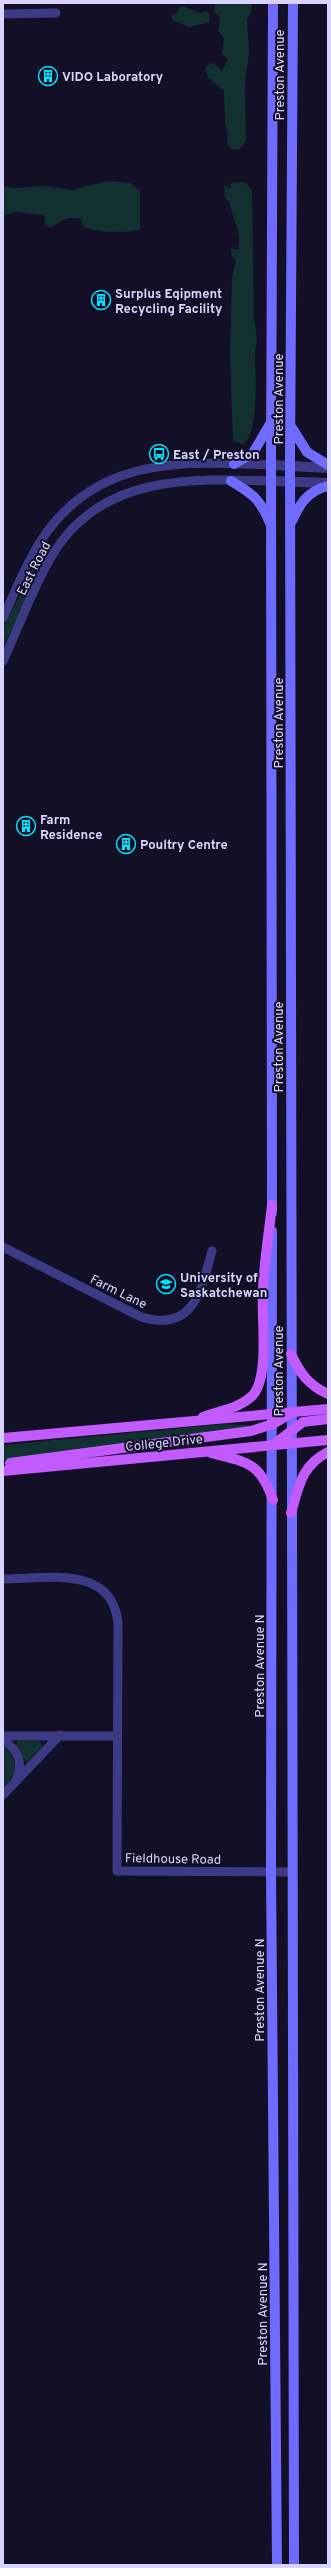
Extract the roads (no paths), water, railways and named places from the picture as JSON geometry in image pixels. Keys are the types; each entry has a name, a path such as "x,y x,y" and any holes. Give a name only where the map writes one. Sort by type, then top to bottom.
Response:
{"main road":[{"name":"Preston Avenue","path":"273,3 271,465 273,1419"},
{"name":"Preston Avenue","path":"291,1443 290,466 293,3"},
{"path":"234,464 244,460 258,447 272,419"},
{"path":"291,424 297,440 307,452 328,467"},
{"path":"231,481 254,495 263,507 272,527"},
{"path":"291,525 307,495 313,490 328,486"},
{"path":"187,1422 243,1403 257,1389 262,1364 263,1289 272,1205"},
{"path":"291,1354 301,1376 311,1385 328,1394"},
{"path":"3,1464 251,1431 273,1419 291,1413 328,1409"},
{"name":"College Drive","path":"3,1438 187,1422 273,1419"},
{"name":"Preston Avenue N","path":"273,1419 271,1873 277,2565"},
{"path":"273,1445 291,1429 304,1422 328,1419"},
{"name":"College Drive","path":"3,1471 328,1440"},
{"path":"291,1443 294,2565"},
{"path":"201,1451 244,1461 256,1467 267,1483 273,1500"},
{"path":"291,1513 301,1479 308,1467 328,1452"}],"street":[{"path":"3,14 56,13"},
{"name":"East Road","path":"3,618 42,539 81,496 111,479 158,465 271,465"},
{"path":"271,465 328,467"},
{"path":"272,481 328,483"},
{"name":"East Road","path":"3,661 52,555 76,524 85,516 118,497 149,485 177,482 272,481"},
{"name":"Farm Lane","path":"3,1247 142,1317 165,1322 184,1315 192,1307 197,1298 212,1251"},
{"name":"Fieldhouse Road","path":"3,1579 80,1580 97,1586 111,1601 118,1624 116,1736 117,1871 292,1872"},
{"path":"3,1795 60,1735"},
{"path":"3,1736 116,1736"},
{"path":"3,1740 13,1748 19,1757 19,1771 15,1784"}],"place":[{"name":"VIDO Laboratory","path":"48,76"},
{"name":"Surplus Eqipment Recycling Facility","path":"101,300"},
{"name":"East / Preston","path":"159,454"},
{"name":"Farm Residence","path":"26,826"},
{"name":"Poultry Centre","path":"126,844"},
{"name":"University of Saskatchewan","path":"166,1284"}]}
